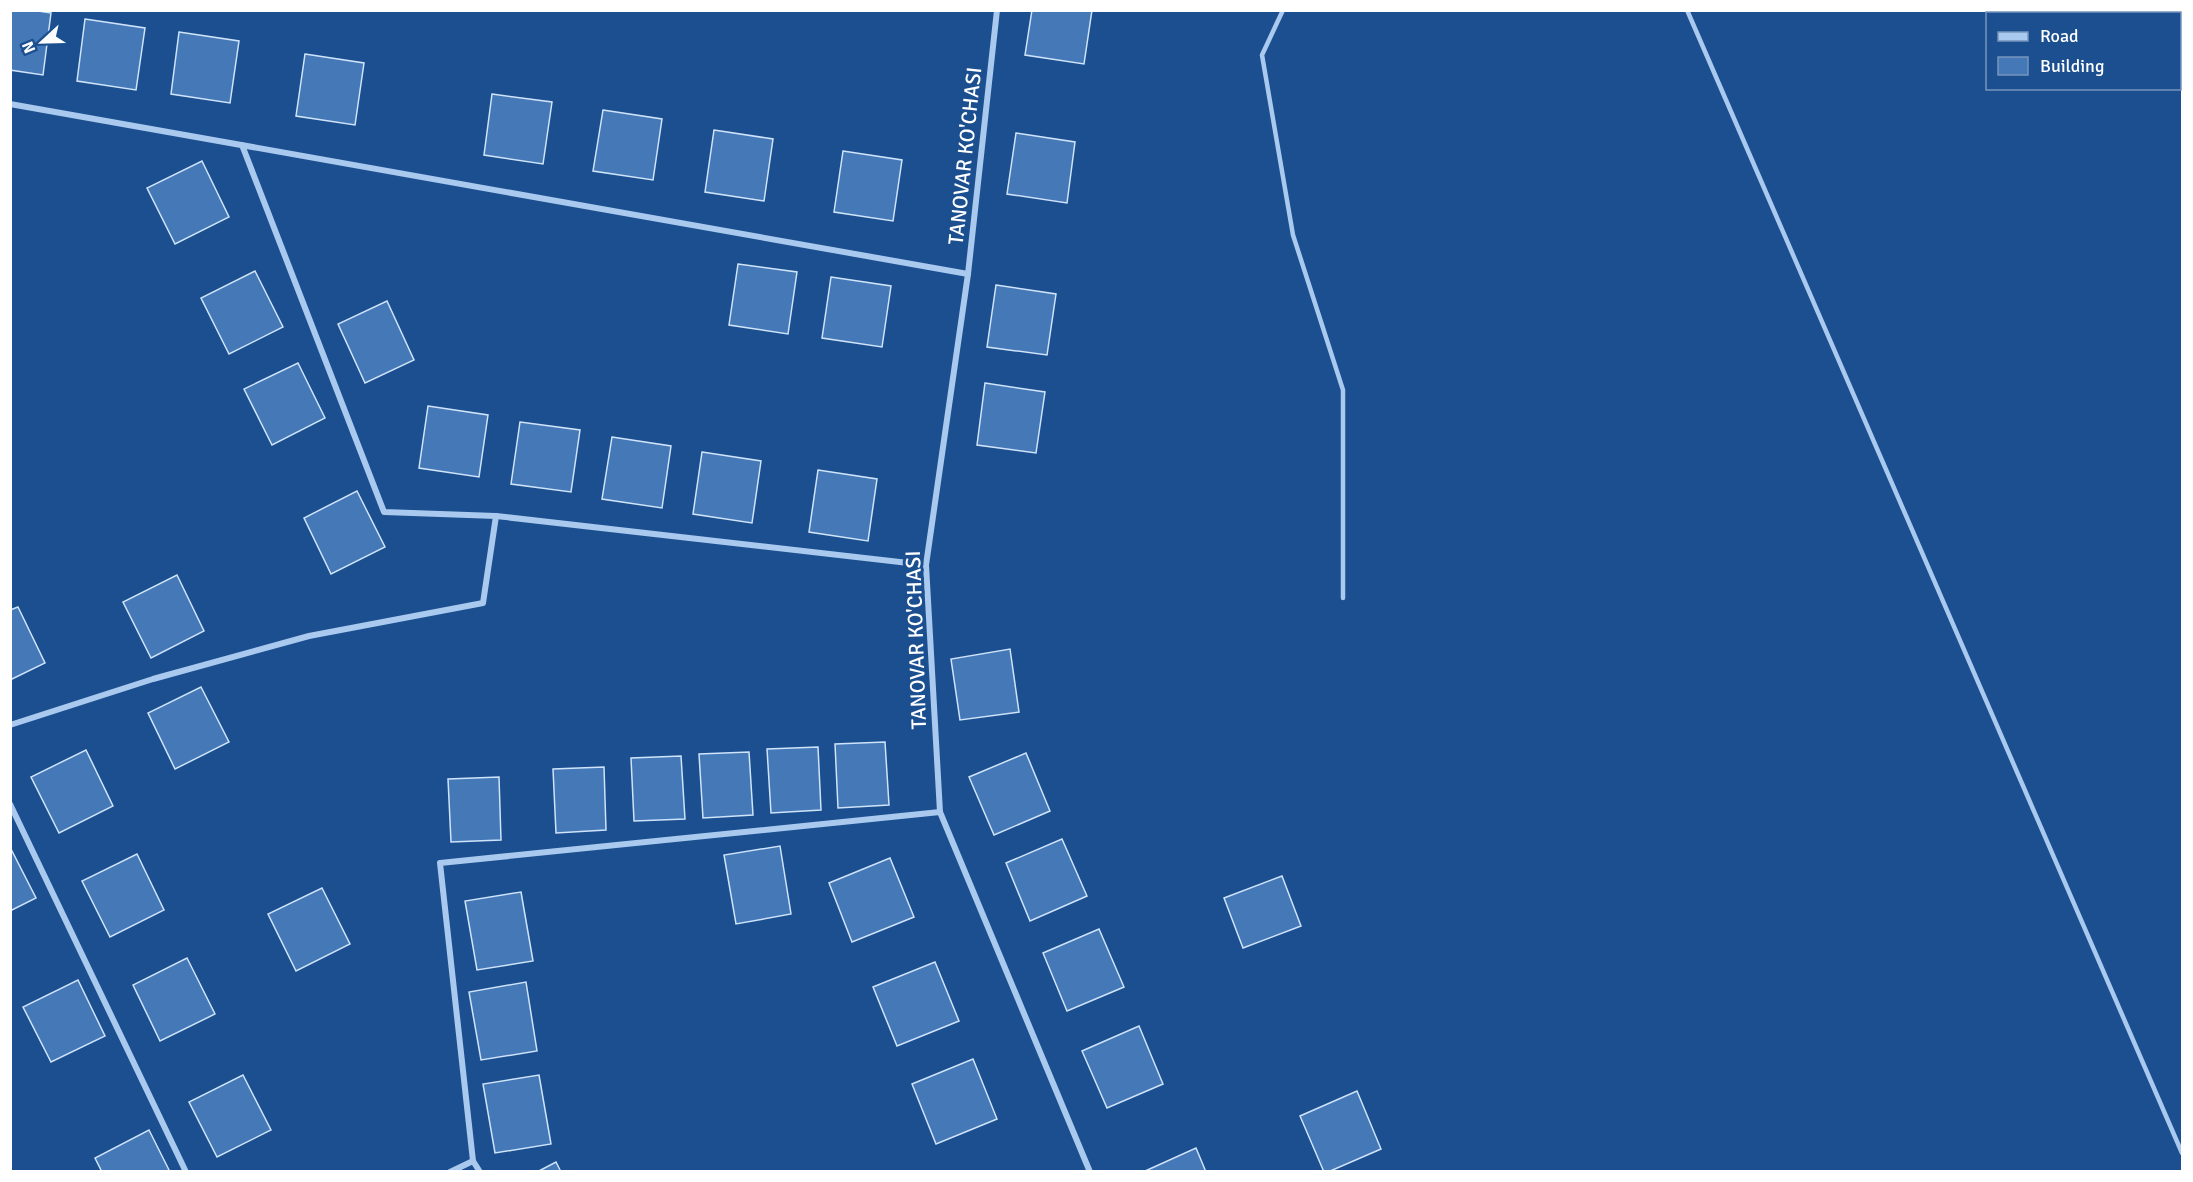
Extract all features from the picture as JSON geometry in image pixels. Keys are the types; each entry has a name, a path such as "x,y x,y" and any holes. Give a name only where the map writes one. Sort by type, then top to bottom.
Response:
{"street":[{"name":"TANOVAR KO'CHASI","path":"997,10 968,274 926,565 940,812 1090,1172"},
{"path":"10,104 968,274"},
{"path":"242,145 384,513 496,516 926,565"},
{"path":"10,725 153,678 309,636 483,603 496,516"},
{"path":"10,804 186,1172"},
{"path":"480,1172 473,1161 440,863 940,812"},
{"path":"450,1172 473,1161"}],"lane":[{"path":"1283,10 1262,55 1293,235 1343,390 1343,598"},
{"path":"1687,10 2182,1153"}],"building":[{"path":"10,10 51,13 43,75 10,70"},
{"path":"1032,10 1092,10 1084,64 1025,55"},
{"path":"85,19 145,28 136,90 77,81"},
{"path":"179,32 239,41 230,103 171,94"},
{"path":"305,54 364,63 355,125 296,116"},
{"path":"492,94 552,102 543,164 484,155"},
{"path":"603,110 662,119 653,180 593,171"},
{"path":"714,130 773,139 764,201 705,192"},
{"path":"1016,133 1075,142 1067,203 1007,194"},
{"path":"843,151 902,160 893,221 834,212"},
{"path":"202,161 229,217 175,244 147,188"},
{"path":"738,264 797,272 788,334 729,325"},
{"path":"255,271 283,327 229,354 201,298"},
{"path":"831,277 891,286 882,347 822,338"},
{"path":"996,285 1056,294 1047,355 987,347"},
{"path":"387,301 414,360 365,383 338,324"},
{"path":"298,363 325,418 272,445 244,389"},
{"path":"985,383 1045,392 1036,453 977,445"},
{"path":"428,406 488,415 479,477 419,468"},
{"path":"520,422 580,430 571,492 511,484"},
{"path":"612,437 671,446 662,508 602,499"},
{"path":"702,452 761,461 752,523 693,514"},
{"path":"818,470 877,479 868,541 809,532"},
{"path":"357,491 385,547 331,574 304,518"},
{"path":"177,575 204,631 151,658 123,602"},
{"path":"18,607 45,663 10,680 10,610"},
{"path":"1010,649 1019,712 960,720 951,659"},
{"path":"201,687 229,742 175,769 148,713"},
{"path":"885,742 889,805 838,808 835,744"},
{"path":"818,747 821,810 771,813 767,749"},
{"path":"86,750 113,806 59,833 31,777"},
{"path":"749,752 753,815 703,818 699,754"},
{"path":"1026,753 1050,811 994,835 969,777"},
{"path":"681,756 685,819 634,821 631,758"},
{"path":"604,767 606,830 556,833 553,769"},
{"path":"499,777 501,840 451,842 448,779"},
{"path":"1062,839 1087,896 1030,921 1006,863"},
{"path":"780,846 791,914 736,924 724,855"},
{"path":"10,847 36,898 10,911"},
{"path":"137,854 164,910 110,937 82,881"},
{"path":"890,858 914,917 852,942 829,883"},
{"path":"1282,876 1301,926 1243,948 1224,898"},
{"path":"322,888 350,944 296,971 268,914"},
{"path":"521,892 533,961 477,970 465,901"},
{"path":"1099,929 1124,987 1067,1011 1043,953"},
{"path":"187,958 215,1014 160,1041 133,985"},
{"path":"935,962 959,1021 897,1046 873,987"},
{"path":"78,980 105,1036 51,1062 23,1007"},
{"path":"526,982 537,1051 481,1060 469,992"},
{"path":"1139,1026 1163,1084 1107,1108 1082,1051"},
{"path":"973,1059 997,1119 936,1144 912,1084"},
{"path":"243,1075 271,1130 217,1157 189,1102"},
{"path":"539,1075 551,1144 495,1153 483,1084"},
{"path":"1357,1091 1381,1149 1324,1172 1300,1116"},
{"path":"149,1130 170,1172 102,1172 95,1158"},
{"path":"1196,1148 1206,1172 1143,1172"},
{"path":"556,1162 561,1172 537,1172"}]}
